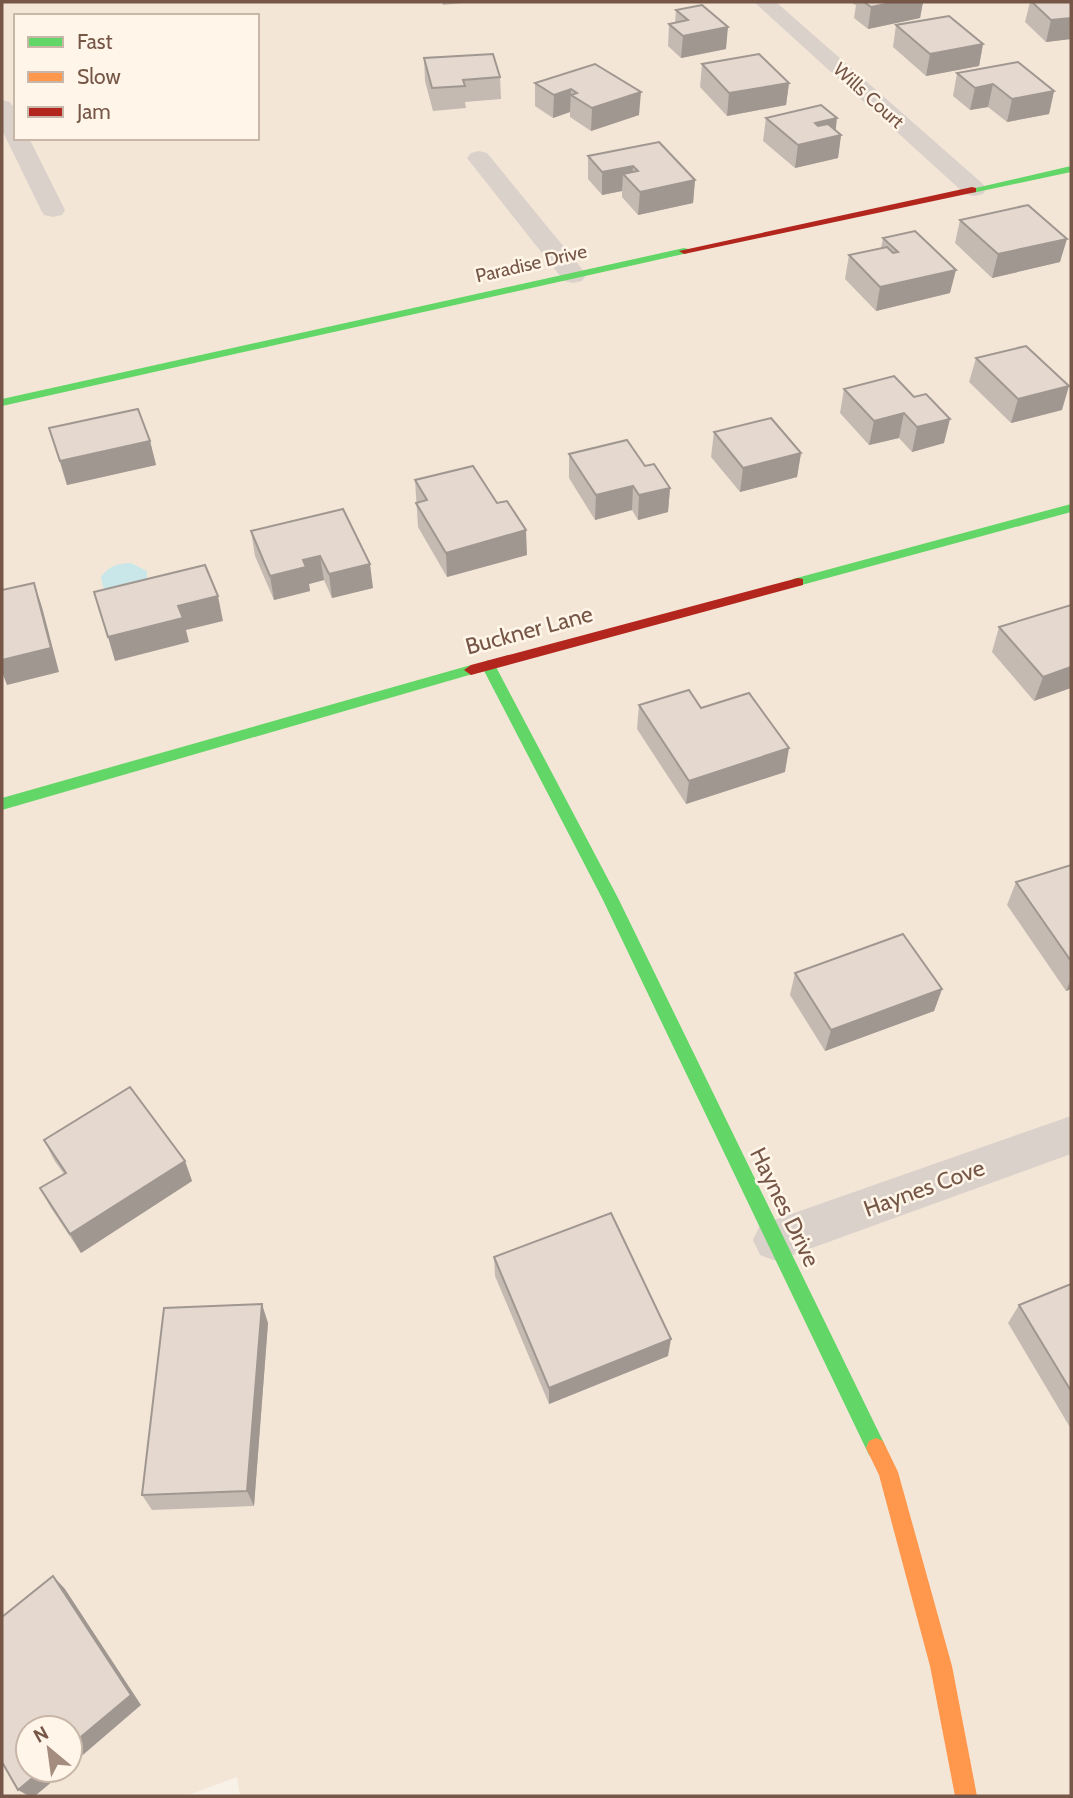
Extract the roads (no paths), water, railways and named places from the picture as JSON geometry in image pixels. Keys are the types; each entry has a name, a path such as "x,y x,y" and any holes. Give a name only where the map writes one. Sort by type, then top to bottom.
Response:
{"street":[{"name":"Wills Court","path":"764,2 974,189"},
{"path":"2,107 14,131"},
{"path":"18,140 53,209"},
{"path":"479,158 573,275"},
{"name":"Paradise Drive","path":"2,403 573,275 1071,169"},
{"name":"Buckner Lane","path":"2,804 488,665 1071,508"},
{"name":"Haynes Drive","path":"488,665 610,898 888,1472 941,1666 966,1796"},
{"name":"Haynes Cove","path":"776,1240 1071,1135"}],"water":[{"path":"131,563 147,571 147,580 108,591 103,587 101,577 107,570"}]}
